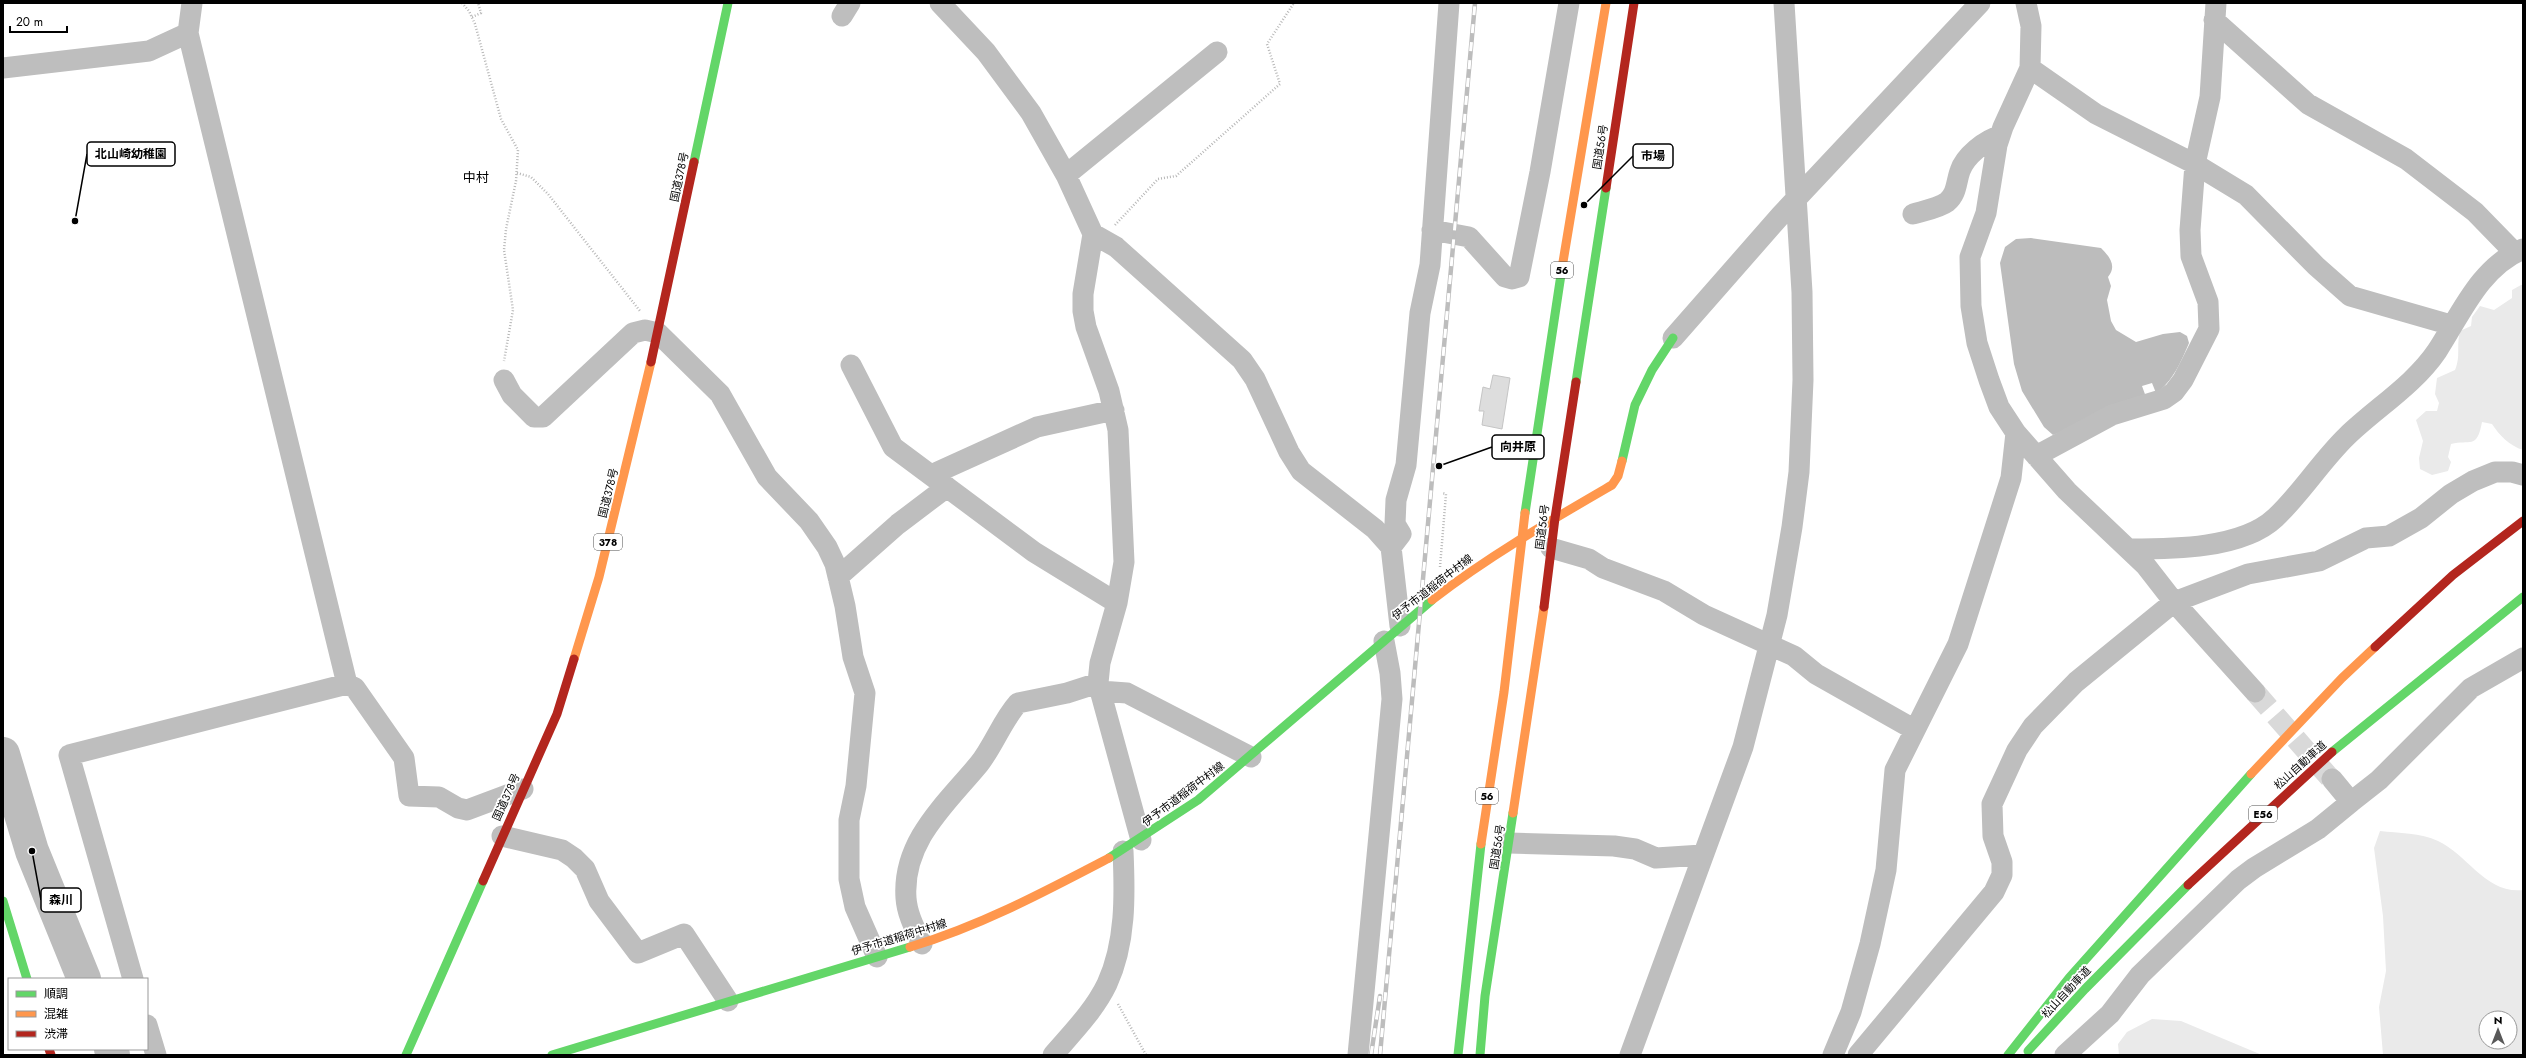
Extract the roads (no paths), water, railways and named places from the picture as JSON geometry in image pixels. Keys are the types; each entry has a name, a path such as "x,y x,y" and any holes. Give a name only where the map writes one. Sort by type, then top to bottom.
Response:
{"main road":[{"name":"国道378号","path":"406,1055 557,714 600,577 658,334 728,3"},
{"name":"国道56号","path":"1458,1055 1462,994 1487,796 1504,692 1521,538 1574,189 1606,3"},
{"name":"国道56号","path":"1480,1055 1486,996 1510,843 1555,518 1634,3"},
{"name":"伊予市道稲荷中村線","path":"552,1055 922,944 983,921 1024,903 1141,840 1198,800 1251,757 1400,626 1462,577 1521,538 1612,485 1618,476 1635,405 1652,370 1673,338"},
{"path":"2008,1055 2084,960 2230,796 2337,684 2453,575 2523,521"},
{"name":"松山自動車道","path":"2025,1055 2085,988 2198,876 2279,800 2376,714 2523,597"},
{"path":"3,901 28,978"}],"street":[{"path":"940,3 986,52 1031,113 1066,175 1097,236 1116,247 1242,360 1255,379 1289,452 1301,471 1374,529 1391,547 1400,626"},
{"path":"1391,547 1401,534 1395,524 1396,500 1406,465 1420,313 1430,265 1449,3"},
{"path":"1432,230 1469,237 1505,277 1512,279 1519,277 1540,172 1569,3"},
{"path":"1630,1055 1702,855 1743,747 1770,645 1792,527 1799,472 1803,380 1802,307 1784,3"},
{"path":"1673,338 1795,198 1980,3"},
{"path":"2026,3 2031,26 2030,68 2000,136 1986,213 1972,247 1971,306 1977,343 1989,380 1999,407 2016,433 2067,491 2130,549 2146,566 2174,602 2255,692"},
{"path":"194,4 188,33 347,684"},
{"path":"2036,456 2112,415 2164,399 2174,392 2183,380 2209,329 2208,302 2191,256 2190,230 2195,164 2210,97 2215,12"},
{"path":"2130,549 2226,543 2274,519 2346,437 2401,390 2431,357 2483,279 2505,256 2519,251 2475,212 2406,159 2308,104 2215,12"},
{"path":"3,68 149,50 188,33"},
{"path":"1066,175 1218,52"},
{"path":"2030,68 2096,114 2195,164 2246,195 2316,266 2350,296 2451,325"},
{"path":"1913,214 1947,202 1955,193 1960,169 1967,160 1988,139 2000,136"},
{"path":"1097,236 1082,294 1083,311 1086,327 1109,391 1118,430 1124,527 1124,562 1117,603 1100,663 1099,687 1141,840"},
{"path":"504,380 512,395 534,417 543,417 634,332 645,330 658,334 720,394 766,477 819,533 827,547 838,577 845,606 853,657 865,693 856,786 849,820 849,880 855,907 878,957"},
{"path":"851,365 893,447 1034,552 1117,603"},
{"path":"838,577 898,524 939,481 1037,428 1114,410"},
{"path":"1833,1055 1851,1012 1875,922 1886,870 1895,770 1958,644 2011,478 2016,433"},
{"path":"1858,1055 1994,892 2002,875 2002,862 1993,836 1992,804 2017,750 2033,726 2076,682 2174,602 2248,574 2319,561 2361,540 2389,536 2421,518 2450,494 2473,481 2495,472 2512,472 2523,475"},
{"path":"1551,548 1589,559 1603,568 1664,592 1704,614 1794,656 1816,674 1915,730"},
{"path":"1358,1055 1392,699 1390,673 1384,641"},
{"path":"2065,1055 2110,1014 2140,975 2238,880 2254,868 2318,829 2379,780 2471,688 2523,658"},
{"path":"133,978 69,755 347,684 355,688 404,758 410,796 439,797 458,808 467,810 523,789"},
{"path":"922,944 910,917 906,899 910,859 921,834 980,762 1018,702 1099,687 1127,693 1251,757"},
{"path":"2332,780 2351,802"},
{"path":"502,836 562,850 574,858 585,869 600,901 638,953 684,934 728,1001"},
{"path":"1510,843 1614,846 1635,849 1656,858 1702,855"},
{"path":"1053,1055 1088,1013 1106,984 1121,935 1124,906 1123,851"},
{"path":"148,1028 156,1055"}],"waterway":[{"path":"3,754 32,851 84,978"},
{"path":"111,1050 113,1055"}],"tunnel":[{"path":"2255,692 2330,778"}],"railway":[{"path":"1380,1055 1475,3"},
{"path":"1371,1055 1380,996"}],"place":[{"name":"市場","path":"1584,205"},
{"name":"北山崎幼稚園","path":"75,221"},
{"name":"向井原","path":"1439,466"},
{"name":"森川","path":"32,851"}],"district":[{"name":"中村","path":"476,177"}]}
